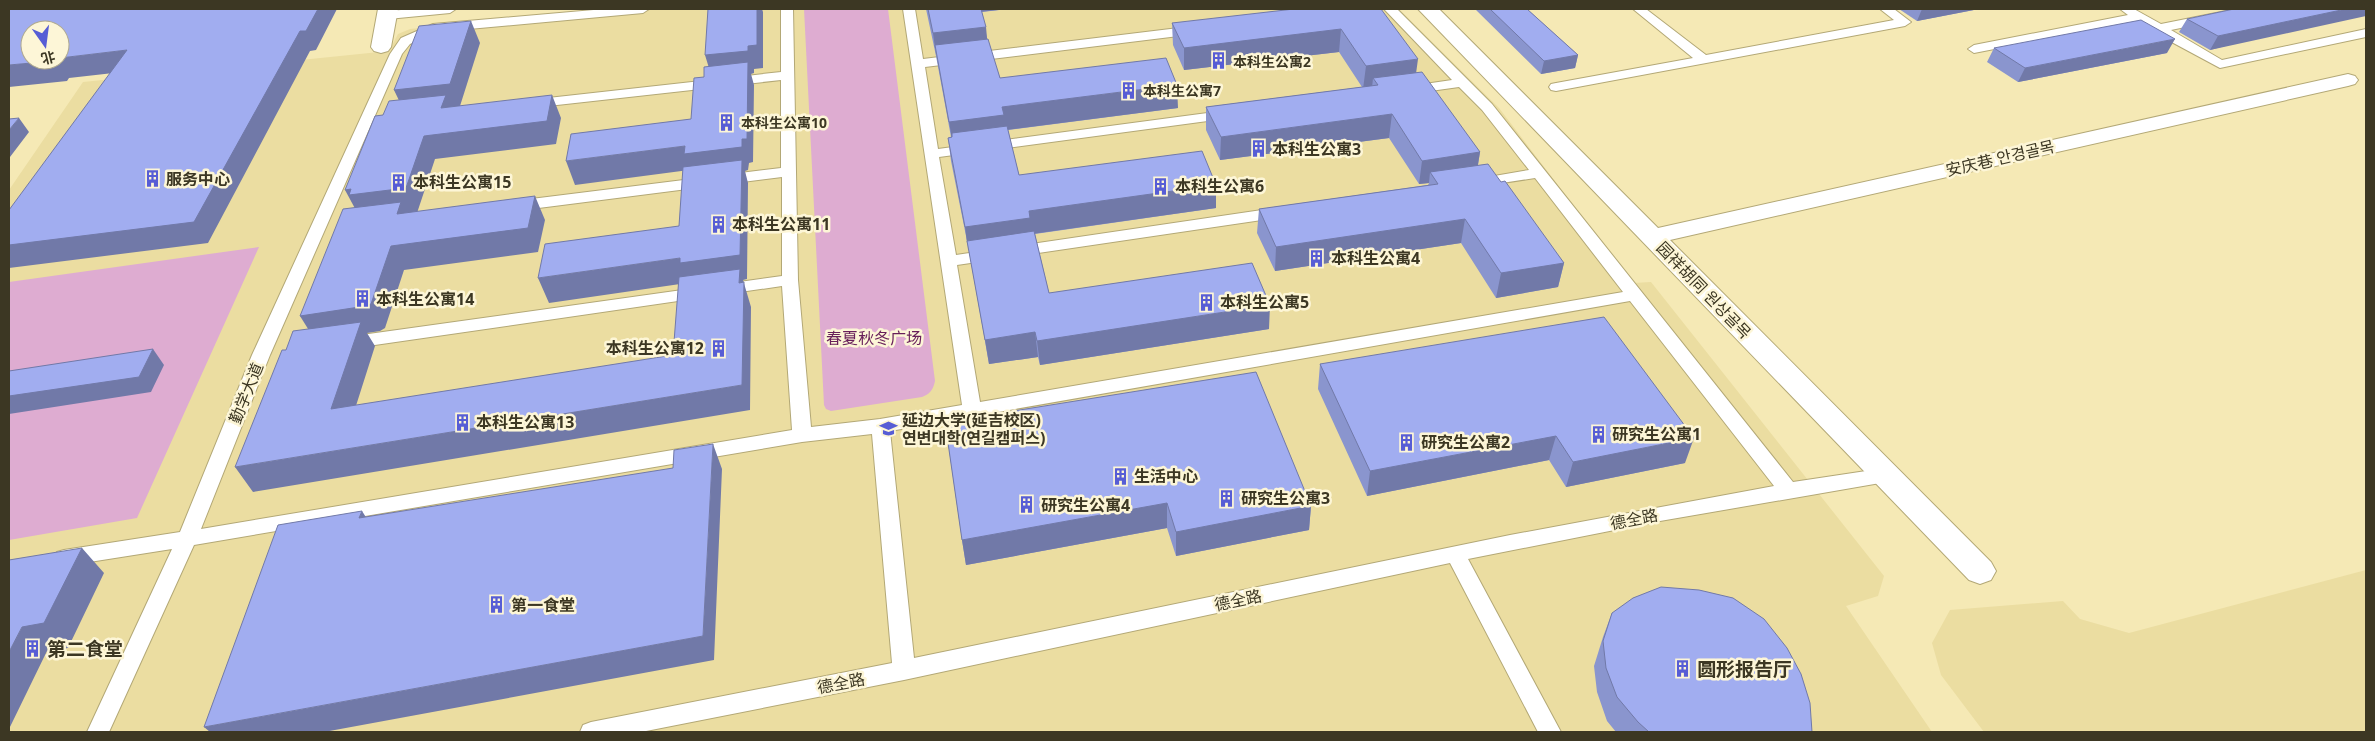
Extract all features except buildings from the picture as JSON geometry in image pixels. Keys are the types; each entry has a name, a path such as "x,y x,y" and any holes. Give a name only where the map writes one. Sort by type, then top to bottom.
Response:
{"street":[{"name":"园祥胡同 원상골목","path":"1428,9 1980,571"},
{"path":"388,12 388,51"},
{"name":"安庆巷 안경골목","path":"1652,237 2348,80"}],"lane":[{"path":"388,12 450,9"},
{"path":"388,51 433,28 643,9"},
{"path":"787,9 786,75 790,280 802,435"},
{"path":"909,9 972,410"},
{"path":"1390,9 1487,107 1787,489"},
{"path":"1639,9 1703,59"},
{"path":"1556,87 1905,22 1886,9"},
{"path":"2126,9 2157,29 2220,64 2366,33"},
{"path":"2157,29 2253,9"},
{"path":"1974,49 2139,17"},
{"path":"918,64 1204,29"},
{"name":"勤学大道","path":"98,732 188,537 261,355 364,123 388,51"},
{"path":"521,105 786,75"},
{"path":"1394,92 1463,82"},
{"path":"932,154 1247,111"},
{"path":"364,123 383,121"},
{"path":"503,208 788,172"},
{"path":"1461,185 1539,173"},
{"path":"949,261 1293,210"},
{"path":"316,231 336,228"},
{"path":"329,346 790,280"},
{"path":"46,560 188,537 285,533 802,435 880,426 1634,294"},
{"path":"261,355 280,352"},
{"path":"880,426 904,671"},
{"name":"德全路","path":"591,732 904,671 1455,554 1787,489 1886,475"},
{"path":"1455,554 1550,732"}],"shaded area":[{"name":"延边大学(延吉校区) 연변대학(연길캠퍼스)","path":"608,9 1399,9 1499,108 1633,283 1651,282 1884,576 1878,596 1846,606 1932,732 9,732 9,190 83,82 389,51 398,34 410,29"},
{"path":"2366,570 2366,732 1984,732 1941,675 1932,643 1950,610 2063,601 2080,619 2129,633"}],"green space":[{"name":"春夏秋冬广场","path":"804,9 888,9 935,381 931,391 922,397 831,411 826,409 824,405"},
{"path":"259,247 137,518 9,540 9,282"}],"place":[{"name":"本科生公寓2","path":"1219,61"},
{"name":"本科生公寓7","path":"1129,90"},
{"name":"本科生公寓10","path":"727,122"},
{"name":"本科生公寓3","path":"1258,149"},
{"name":"服务中心","path":"152,179"},
{"name":"本科生公寓15","path":"399,182"},
{"name":"本科生公寓6","path":"1161,186"},
{"name":"本科生公寓11","path":"718,224"},
{"name":"本科生公寓4","path":"1317,258"},
{"name":"本科生公寓14","path":"362,299"},
{"name":"本科生公寓5","path":"1206,302"},
{"name":"本科生公寓12","path":"718,348"},
{"name":"本科生公寓13","path":"462,422"},
{"name":"延边大学(延吉校区) 연변대학(연길캠퍼스)","path":"888,429"},
{"name":"研究生公寓1","path":"1598,434"},
{"name":"研究生公寓2","path":"1407,442"},
{"name":"生活中心","path":"1120,476"},
{"name":"研究生公寓3","path":"1227,498"},
{"name":"研究生公寓4","path":"1027,505"},
{"name":"第一食堂","path":"497,605"},
{"name":"第二食堂","path":"33,649"},
{"name":"圆形报告厅","path":"1683,669"}]}
